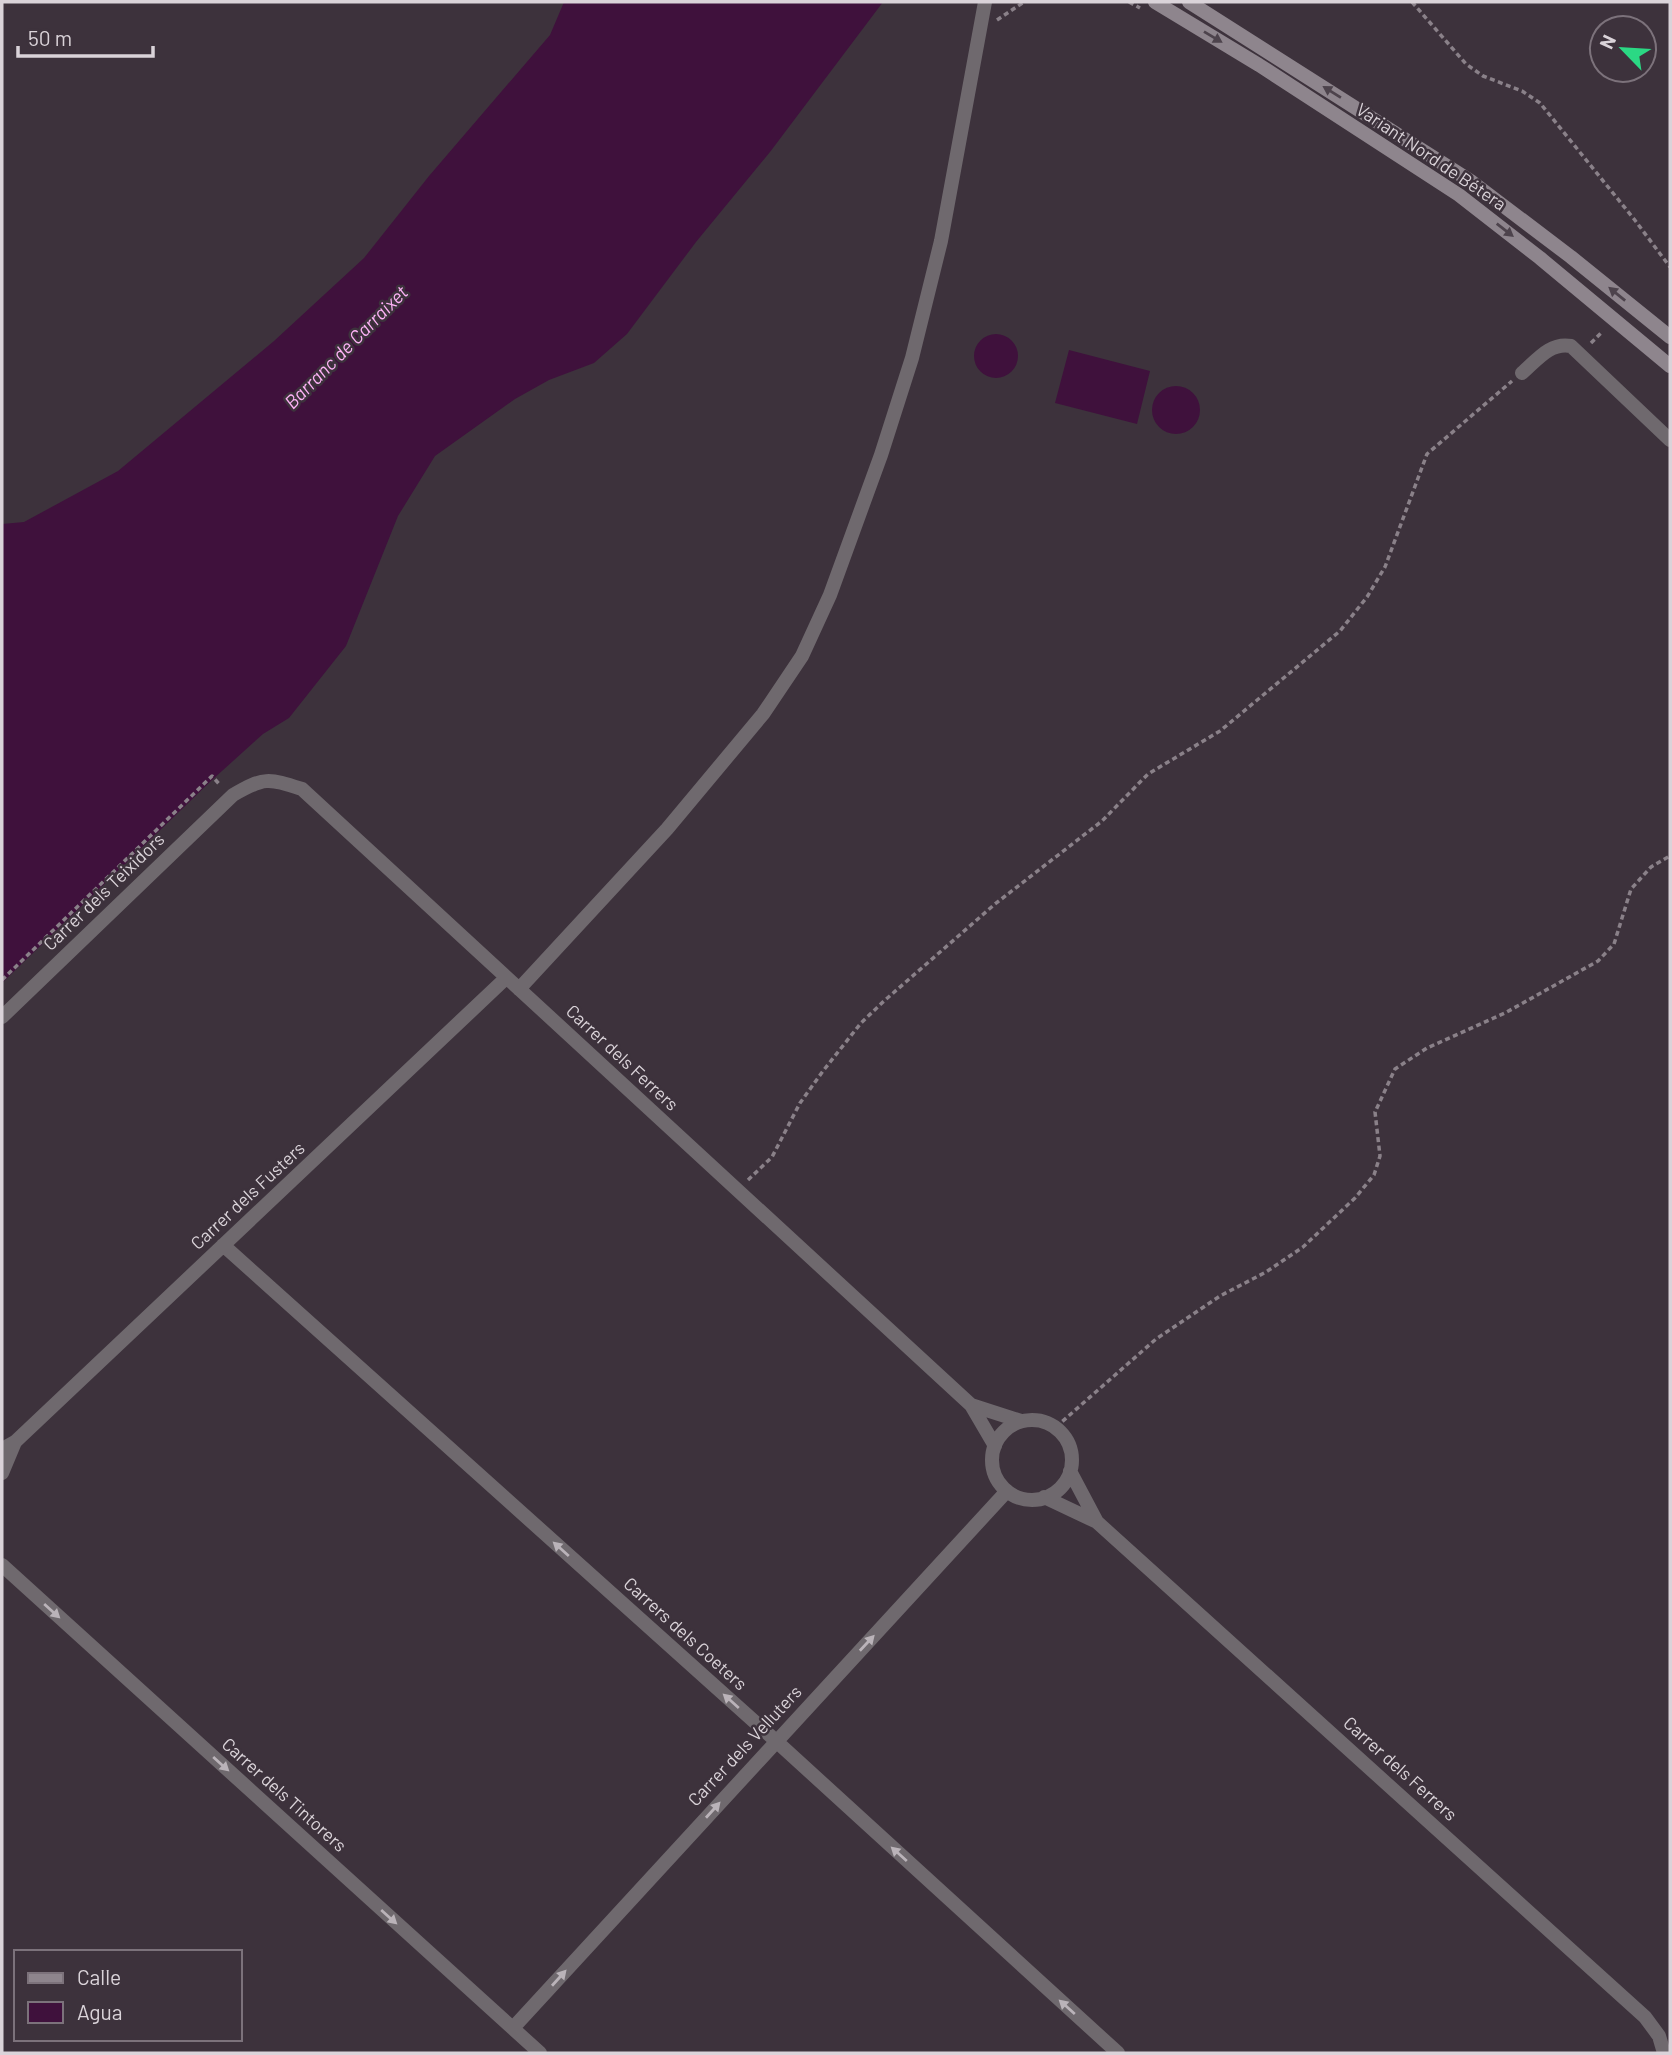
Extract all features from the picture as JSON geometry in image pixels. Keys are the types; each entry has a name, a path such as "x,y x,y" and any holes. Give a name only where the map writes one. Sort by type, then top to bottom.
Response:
{"main road":[{"name":"Variant Nord de Bétera","path":"1155,2 1259,65 1459,195 1670,366"},
{"name":"Variant Nord de Bétera","path":"1189,2 1472,182 1670,337"}],"street":[{"path":"519,989 667,829 763,714 802,656 830,595 881,455 912,358 942,241 985,2"},
{"path":"1522,373 1552,347 1561,344 1571,346 1670,440"},
{"name":"Carrer dels Ferrers","path":"232,796 258,781 276,781 302,789 971,1405 995,1446"},
{"name":"Carrer dels Teixidors","path":"2,1017 232,796"},
{"name":"Carrer dels Fusters","path":"2,1473 8,1446 506,978"},
{"name":"Carrers dels Coeters","path":"223,1245 776,1741 1118,2053"},
{"name":"Carrer dels Ferrers","path":"971,1405 1021,1421"},
{"path":"1021,1421 1045,1422 1056,1427 1070,1447 1070,1471 1065,1482 1056,1491 1031,1500 1007,1491 993,1471 995,1446 1005,1430 1021,1421"},
{"name":"Carrer dels Ferrers","path":"1070,1471 1097,1522"},
{"name":"Carrer dels Velluters","path":"513,2028 1007,1491"},
{"name":"Carrer dels Ferrers","path":"1044,1497 1097,1522 1645,2017 1660,2036 1664,2053"},
{"name":"Carrer dels Tintorers","path":"2,1565 540,2053"}],"path":[{"path":"979,32 1024,2"},
{"path":"1412,2 1466,64 1483,76 1522,91 1539,103 1670,267"},
{"path":"1581,354 1607,327"},
{"path":"737,1191 772,1157 800,1104 823,1070 861,1023 884,1001 995,905 1102,821 1147,774 1220,731 1340,631 1367,597 1385,567 1427,454 1522,373"},
{"path":"2,980 212,776 232,796"},
{"path":"1056,1427 1156,1339 1220,1296 1266,1272 1303,1247 1355,1198 1374,1175 1380,1156 1375,1112 1395,1069 1427,1048 1505,1013 1598,961 1614,944 1631,889 1651,867 1670,856"}],"water":[{"name":"Barranc de Carraixet","path":"564,2 883,2 770,152 696,242 627,334 594,363 549,380 515,399 435,456 398,516 346,646 289,718 263,734 212,780 2,983 2,524 24,522 118,471 274,341 364,258 429,176 550,35"},
{"path":"996,334 1011,341 1018,356 1011,371 996,378 981,371 974,356 981,341"},
{"path":"1069,350 1150,371 1137,424 1055,403"},
{"path":"1176,386 1193,393 1200,410 1193,427 1176,434 1159,427 1152,410 1159,393"}]}
